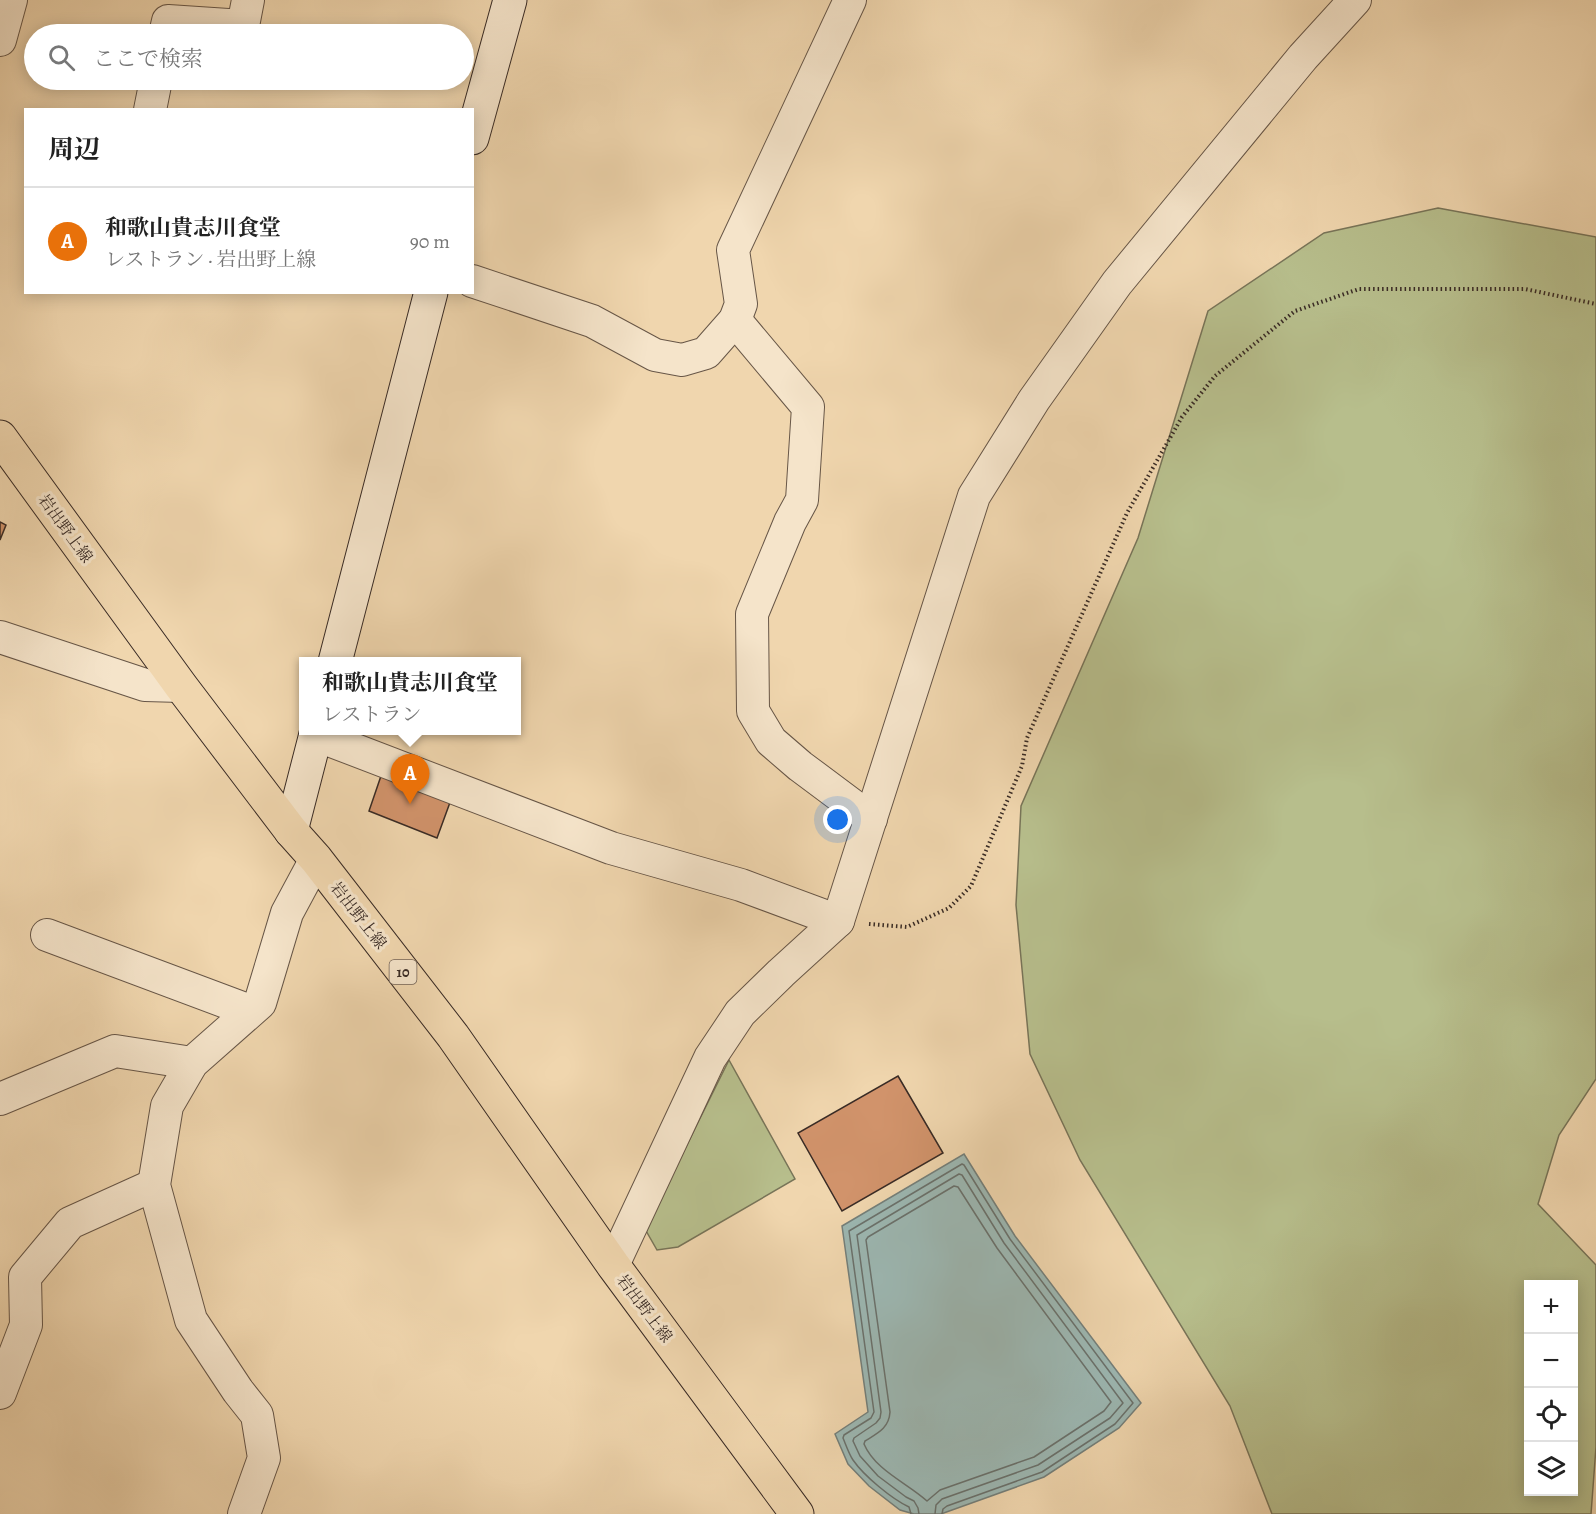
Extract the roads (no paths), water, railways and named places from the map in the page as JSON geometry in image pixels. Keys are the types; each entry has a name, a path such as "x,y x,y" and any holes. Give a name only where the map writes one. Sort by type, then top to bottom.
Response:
{"main road":[{"name":"岩出野上線","path":"0,437 181,686 291,831 316,859 453,1036 613,1265 797,1514"}],"street":[{"path":"0,40 11,0"},
{"path":"243,24 248,0"},
{"path":"474,131 510,0"},
{"path":"474,282 592,321 655,355 682,360 706,353 735,320 741,304 733,250 850,0"},
{"path":"613,1265 710,1058 740,1013 838,921 974,496 1034,400 1117,284 1303,57 1355,0"},
{"path":"167,24 168,21 213,24"},
{"path":"150,108 154,90"},
{"path":"336,657 430,294"},
{"path":"735,320 808,406 802,500 790,522 752,614 753,711 771,741 800,766 871,819"},
{"path":"0,637 145,685 181,686"},
{"path":"291,831 316,735"},
{"path":"322,735 611,848 741,885 838,921"},
{"path":"244,1514 264,1458 257,1415 238,1391 191,1320 154,1185 167,1106 192,1064 260,1003 287,913 316,859"},
{"path":"47,935 250,1011"},
{"path":"0,1099 115,1051 192,1064"},
{"path":"0,1393 26,1325 25,1277 70,1223 154,1185"}],"water":[{"path":"964,1154 1015,1236 1141,1403 1119,1428 1044,1477 941,1514 914,1514 900,1510 869,1486 848,1464 835,1434 868,1412 842,1226"}],"place":[{"name":"和歌山貴志川食堂","path":"410,804"}]}
